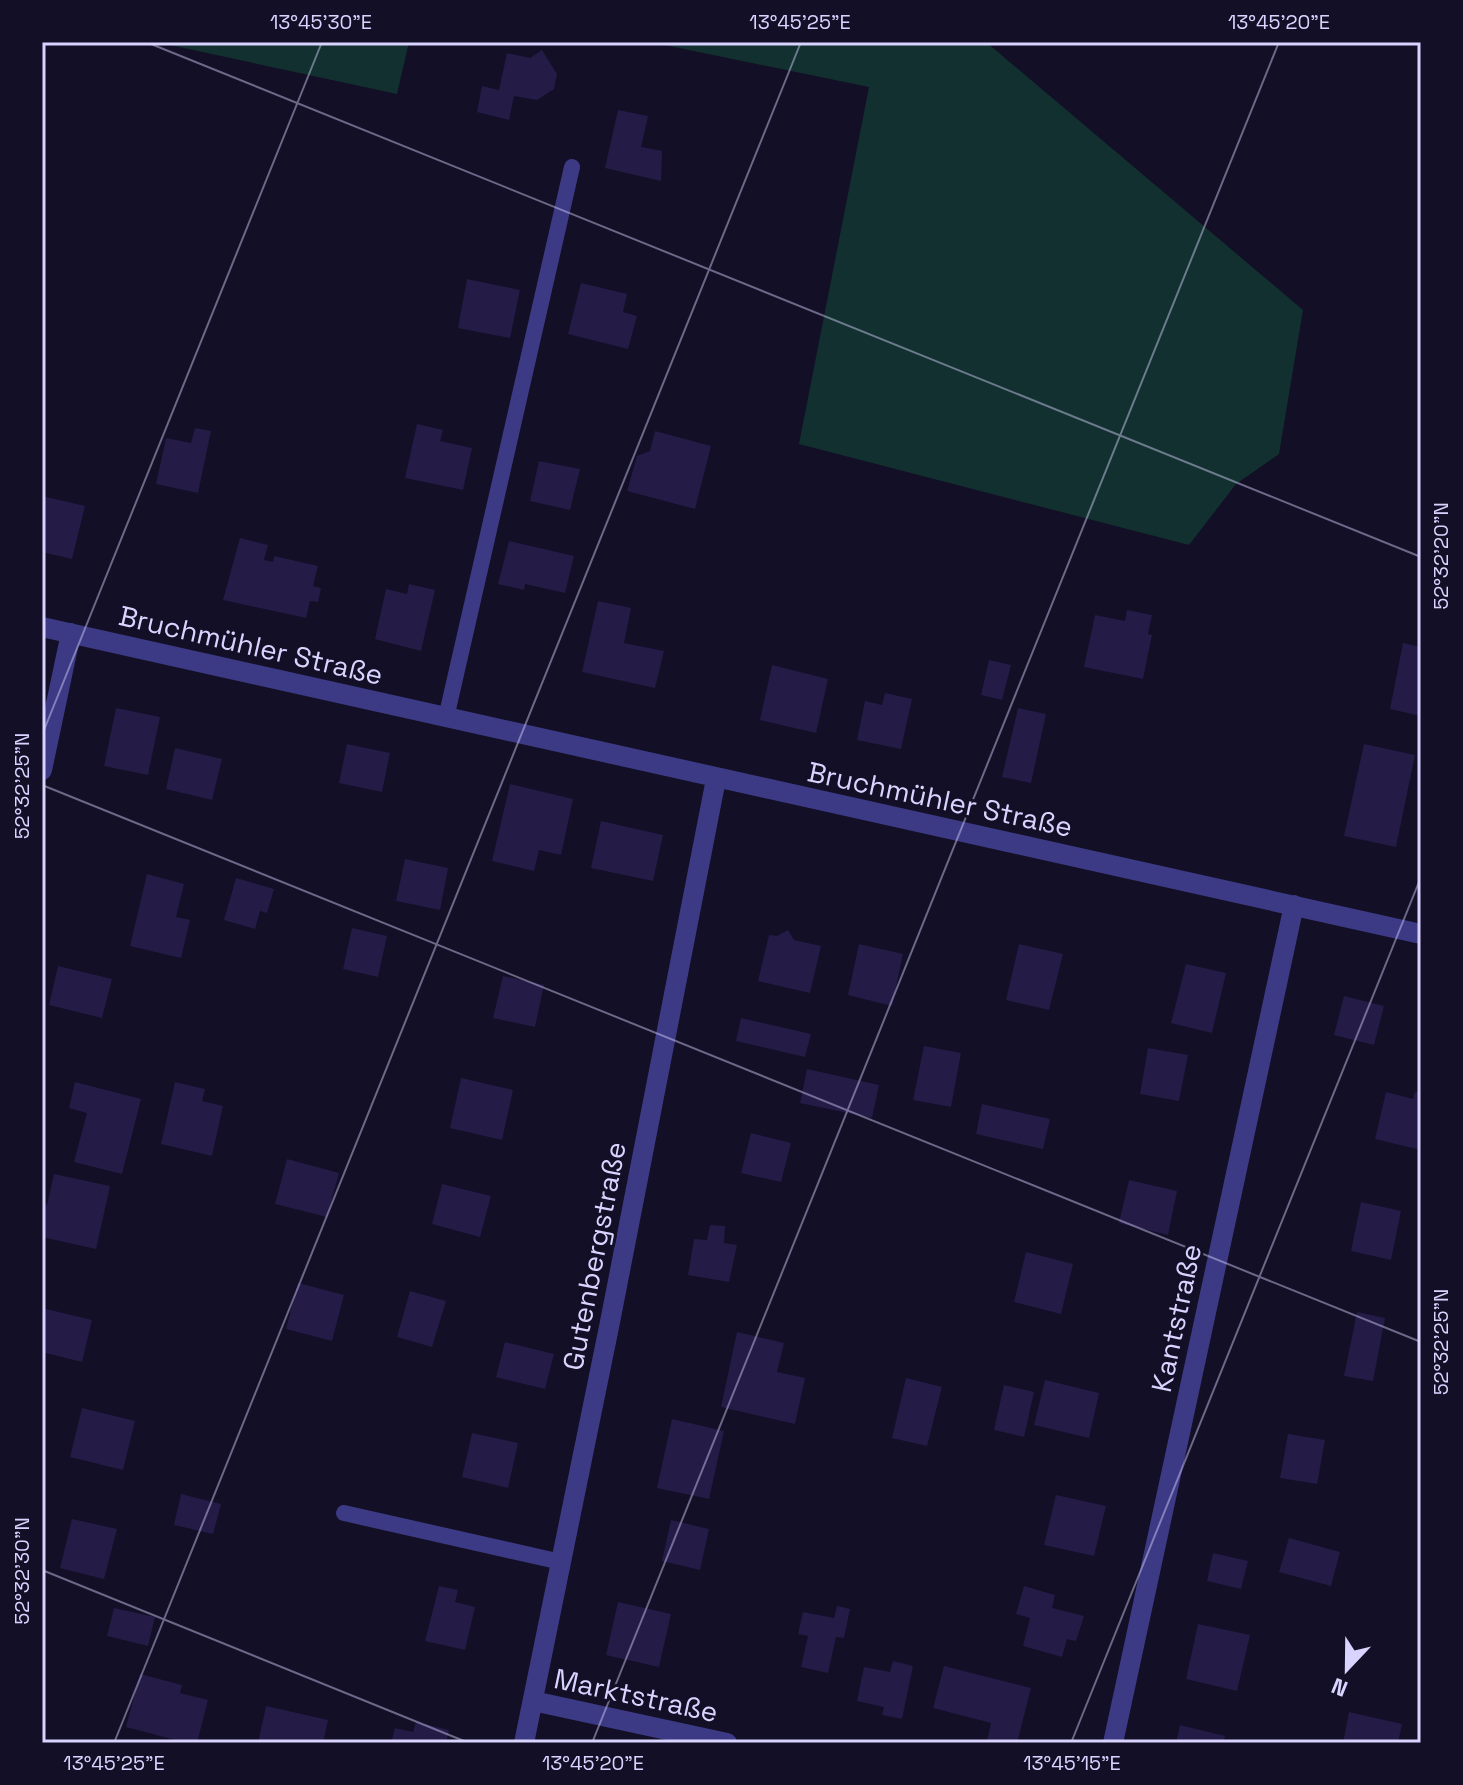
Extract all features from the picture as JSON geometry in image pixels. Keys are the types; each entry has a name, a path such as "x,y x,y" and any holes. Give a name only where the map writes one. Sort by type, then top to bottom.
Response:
{"street":[{"name":"Bruchmühler Straße","path":"42,627 1421,934"},
{"path":"42,770 71,633"},
{"name":"Gutenbergstraße","path":"524,1743 716,779"},
{"name":"Kantstraße","path":"1113,1743 1294,905"},
{"name":"Marktstraße","path":"533,1701 727,1743"}],"lane":[{"path":"446,718 572,167"},
{"path":"344,1513 561,1562"}],"green space":[{"path":"156,42 409,42 397,94"},
{"path":"650,42 986,42 1303,310 1279,454 1236,484 1189,545 799,444 869,87"}],"building":[{"path":"542,50 557,74 554,89 537,100 514,96 509,120 477,112 482,86 499,90 507,53 530,58"},
{"path":"618,110 648,116 641,147 662,151 661,181 605,168"},
{"path":"467,279 520,290 510,338 458,328"},
{"path":"581,283 627,294 623,312 637,316 628,349 568,334"},
{"path":"417,424 443,430 440,441 472,448 463,490 405,478"},
{"path":"195,428 211,431 198,493 156,484 166,438 191,443"},
{"path":"655,431 711,446 695,509 627,491 637,456 650,451"},
{"path":"539,461 580,469 570,510 530,501"},
{"path":"42,496 85,506 72,559 42,552"},
{"path":"240,538 268,545 264,560 273,562 274,556 318,566 313,586 321,588 318,602 310,601 306,618 223,600"},
{"path":"509,541 574,556 565,593 525,584 524,590 498,584"},
{"path":"409,584 435,590 421,651 375,639 386,589 407,594"},
{"path":"598,601 631,608 624,643 664,651 655,688 582,672"},
{"path":"1127,610 1152,615 1148,634 1152,635 1143,679 1084,667 1095,615 1125,621"},
{"path":"1403,643 1421,647 1420,716 1390,709"},
{"path":"989,660 1011,665 1002,700 981,695"},
{"path":"772,665 828,679 816,733 760,720"},
{"path":"885,693 912,699 901,749 857,740 865,701 882,705"},
{"path":"116,708 160,717 148,775 104,766"},
{"path":"1018,708 1046,714 1031,783 1002,777"},
{"path":"347,744 390,753 382,792 339,783"},
{"path":"1364,744 1415,755 1396,847 1344,836"},
{"path":"175,748 222,759 212,800 166,789"},
{"path":"510,784 573,799 561,855 539,850 534,871 492,861"},
{"path":"601,821 663,835 653,881 591,868"},
{"path":"405,859 448,868 440,910 396,901"},
{"path":"147,874 184,884 176,917 190,920 181,958 130,946"},
{"path":"236,878 274,889 267,913 260,911 255,929 224,920"},
{"path":"352,928 387,936 378,977 343,969"},
{"path":"788,930 794,940 821,946 810,993 758,981 769,935 777,936"},
{"path":"859,944 903,954 892,1006 848,995"},
{"path":"1019,944 1063,954 1049,1010 1006,1000"},
{"path":"1186,964 1226,973 1212,1033 1171,1023"},
{"path":"58,966 112,979 102,1018 49,1005"},
{"path":"503,976 544,985 535,1027 493,1018"},
{"path":"1344,996 1384,1006 1374,1045 1334,1035"},
{"path":"741,1018 811,1034 805,1057 736,1041"},
{"path":"924,1046 961,1053 951,1107 913,1100"},
{"path":"1148,1048 1188,1055 1179,1101 1140,1094"},
{"path":"807,1069 879,1085 872,1118 800,1103"},
{"path":"461,1078 513,1090 502,1140 450,1128"},
{"path":"75,1082 141,1099 122,1174 74,1162 87,1113 69,1108"},
{"path":"175,1082 205,1089 202,1101 223,1106 212,1156 161,1144"},
{"path":"1386,1092 1413,1099 1415,1092 1421,1093 1421,1150 1375,1139"},
{"path":"982,1104 1050,1119 1043,1149 976,1134"},
{"path":"751,1133 791,1143 781,1182 741,1173"},
{"path":"287,1159 339,1173 327,1217 275,1204"},
{"path":"54,1174 110,1186 96,1249 42,1237 42,1204 47,1205"},
{"path":"1129,1180 1177,1191 1168,1235 1119,1223"},
{"path":"442,1184 491,1196 480,1237 432,1224"},
{"path":"1361,1202 1401,1211 1391,1260 1351,1251"},
{"path":"710,1225 725,1226 724,1243 737,1245 729,1282 688,1275 694,1239 707,1240"},
{"path":"1026,1252 1073,1264 1061,1314 1014,1302"},
{"path":"298,1283 344,1295 332,1341 286,1329"},
{"path":"410,1291 446,1301 432,1347 397,1337"},
{"path":"42,1308 92,1320 82,1362 42,1352"},
{"path":"1357,1312 1385,1318 1373,1381 1344,1376"},
{"path":"737,1332 784,1343 777,1372 805,1378 795,1424 721,1407"},
{"path":"505,1342 554,1354 545,1389 496,1377"},
{"path":"906,1378 942,1387 927,1446 892,1438"},
{"path":"1045,1380 1099,1393 1089,1438 1034,1425"},
{"path":"1004,1385 1034,1392 1024,1437 994,1430"},
{"path":"82,1408 135,1421 123,1470 70,1457"},
{"path":"672,1419 724,1431 709,1499 657,1488"},
{"path":"472,1433 518,1443 508,1488 462,1477"},
{"path":"1288,1434 1325,1440 1317,1484 1280,1478"},
{"path":"181,1494 221,1504 213,1534 174,1525"},
{"path":"1056,1495 1106,1506 1094,1556 1044,1545"},
{"path":"72,1519 117,1529 104,1579 60,1568"},
{"path":"671,1520 709,1529 700,1570 662,1561"},
{"path":"1289,1538 1340,1552 1331,1586 1279,1572"},
{"path":"1213,1553 1248,1561 1241,1589 1207,1581"},
{"path":"439,1586 458,1590 455,1602 475,1607 465,1650 425,1641"},
{"path":"1024,1586 1055,1595 1052,1608 1084,1616 1076,1641 1067,1639 1062,1657 1023,1646 1030,1618 1016,1614"},
{"path":"618,1602 671,1614 659,1667 606,1655"},
{"path":"837,1606 850,1609 844,1638 836,1637 828,1673 801,1667 808,1636 798,1634 803,1612 834,1618"},
{"path":"114,1608 155,1617 148,1646 107,1636"},
{"path":"1198,1624 1250,1635 1237,1691 1186,1679"},
{"path":"893,1661 913,1666 902,1719 882,1715 884,1707 857,1701 864,1667 890,1672"},
{"path":"944,1666 1031,1688 1017,1743 987,1741 991,1723 933,1708"},
{"path":"140,1674 182,1685 180,1693 208,1700 197,1743 126,1727"},
{"path":"266,1706 328,1720 323,1743 258,1743"},
{"path":"1349,1712 1402,1724 1398,1743 1343,1743"},
{"path":"416,1722 449,1730 446,1743 391,1743 395,1728 413,1732"},
{"path":"1180,1725 1225,1736 1223,1743 1176,1743"}]}
